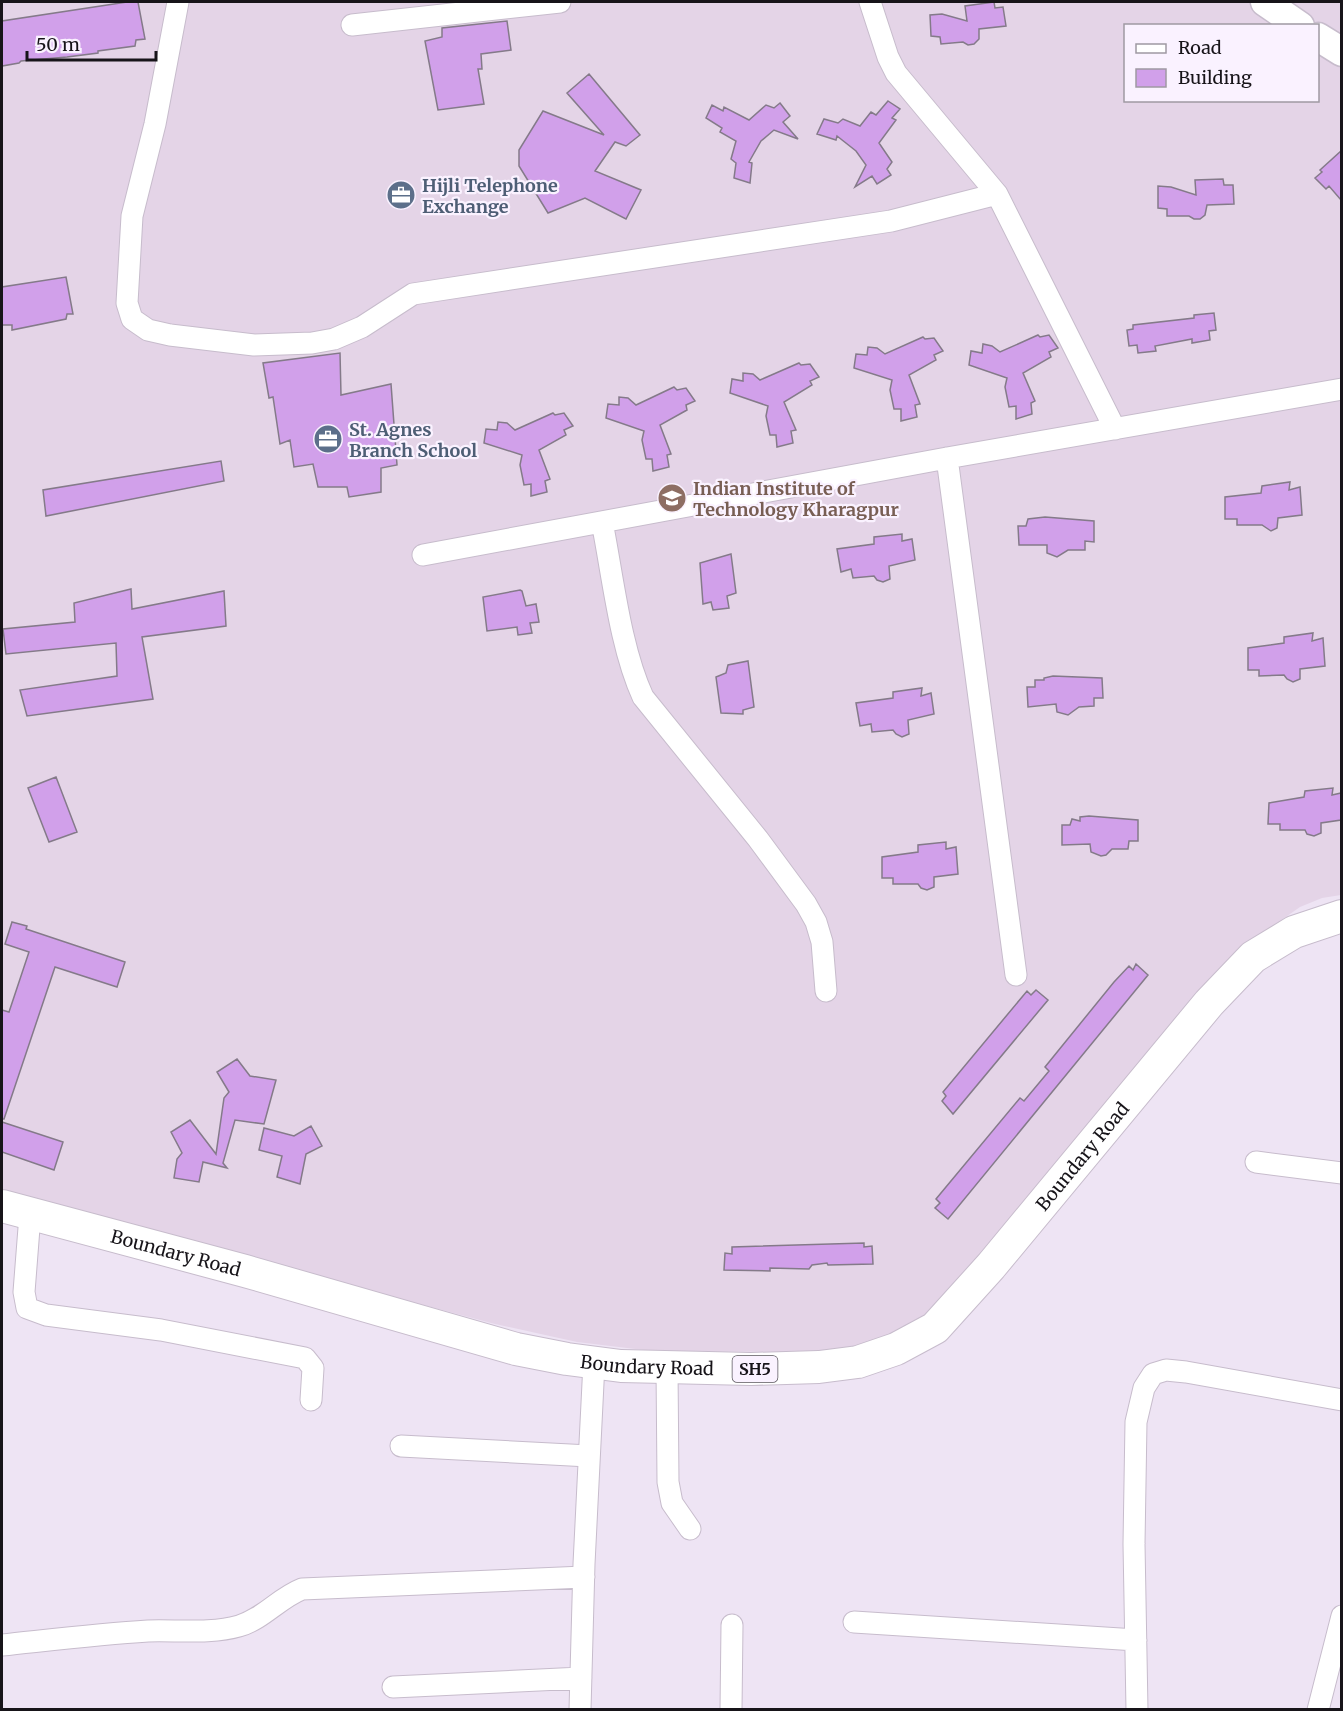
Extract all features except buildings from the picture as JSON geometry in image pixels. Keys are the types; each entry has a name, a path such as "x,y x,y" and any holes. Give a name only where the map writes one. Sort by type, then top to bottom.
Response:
{"main road":[{"name":"Boundary Road","path":"16,1210 245,1271 516,1349 594,1363 667,1368 819,1367 858,1362 896,1349 935,1328 992,1266 1209,1003 1253,957 1294,932 1341,916"}],"street":[{"path":"178,2 155,124 132,216 128,257 127,303 132,319 148,330 170,335 254,345 312,343 334,339 362,327 413,294 891,221 997,194"},
{"path":"352,26 560,2"},
{"path":"870,2 888,57 896,73 997,194 1115,429"},
{"path":"1265,2 1297,24"},
{"path":"423,555 947,458 1341,389"},
{"path":"947,458 1016,975"},
{"path":"602,522 628,654 643,697 807,904 822,942 826,991"},
{"path":"1256,1162 1341,1173"},
{"path":"16,1210 27,1308 46,1315 161,1330 305,1358 313,1368 311,1400"},
{"path":"580,1710 594,1363"},
{"path":"667,1368 668,1482 672,1503 690,1529"},
{"path":"1137,1710 1134,1544 1136,1422 1144,1388 1153,1374 1166,1370 1186,1372 1341,1400"},
{"path":"401,1446 589,1456"},
{"path":"2,1645 238,1626 255,1620 291,1593 302,1589 584,1578"},
{"path":"1318,1710 1341,1616"},
{"path":"854,1622 1136,1640"},
{"path":"731,1710 732,1626"},
{"path":"393,1688 581,1678"}],"shaded area":[{"name":"Indian Institute of Technology Kharagpur","path":"2,2 1341,2 1341,895 1322,898 1300,907 1250,942 923,1322 860,1349 793,1352 652,1351 577,1342 495,1324 2,1193"}],"place":[{"name":"Hijli Telephone Exchange","path":"401,195"},
{"name":"St. Agnes Branch School","path":"328,439"},
{"name":"Indian Institute of Technology Kharagpur","path":"672,498"}]}
